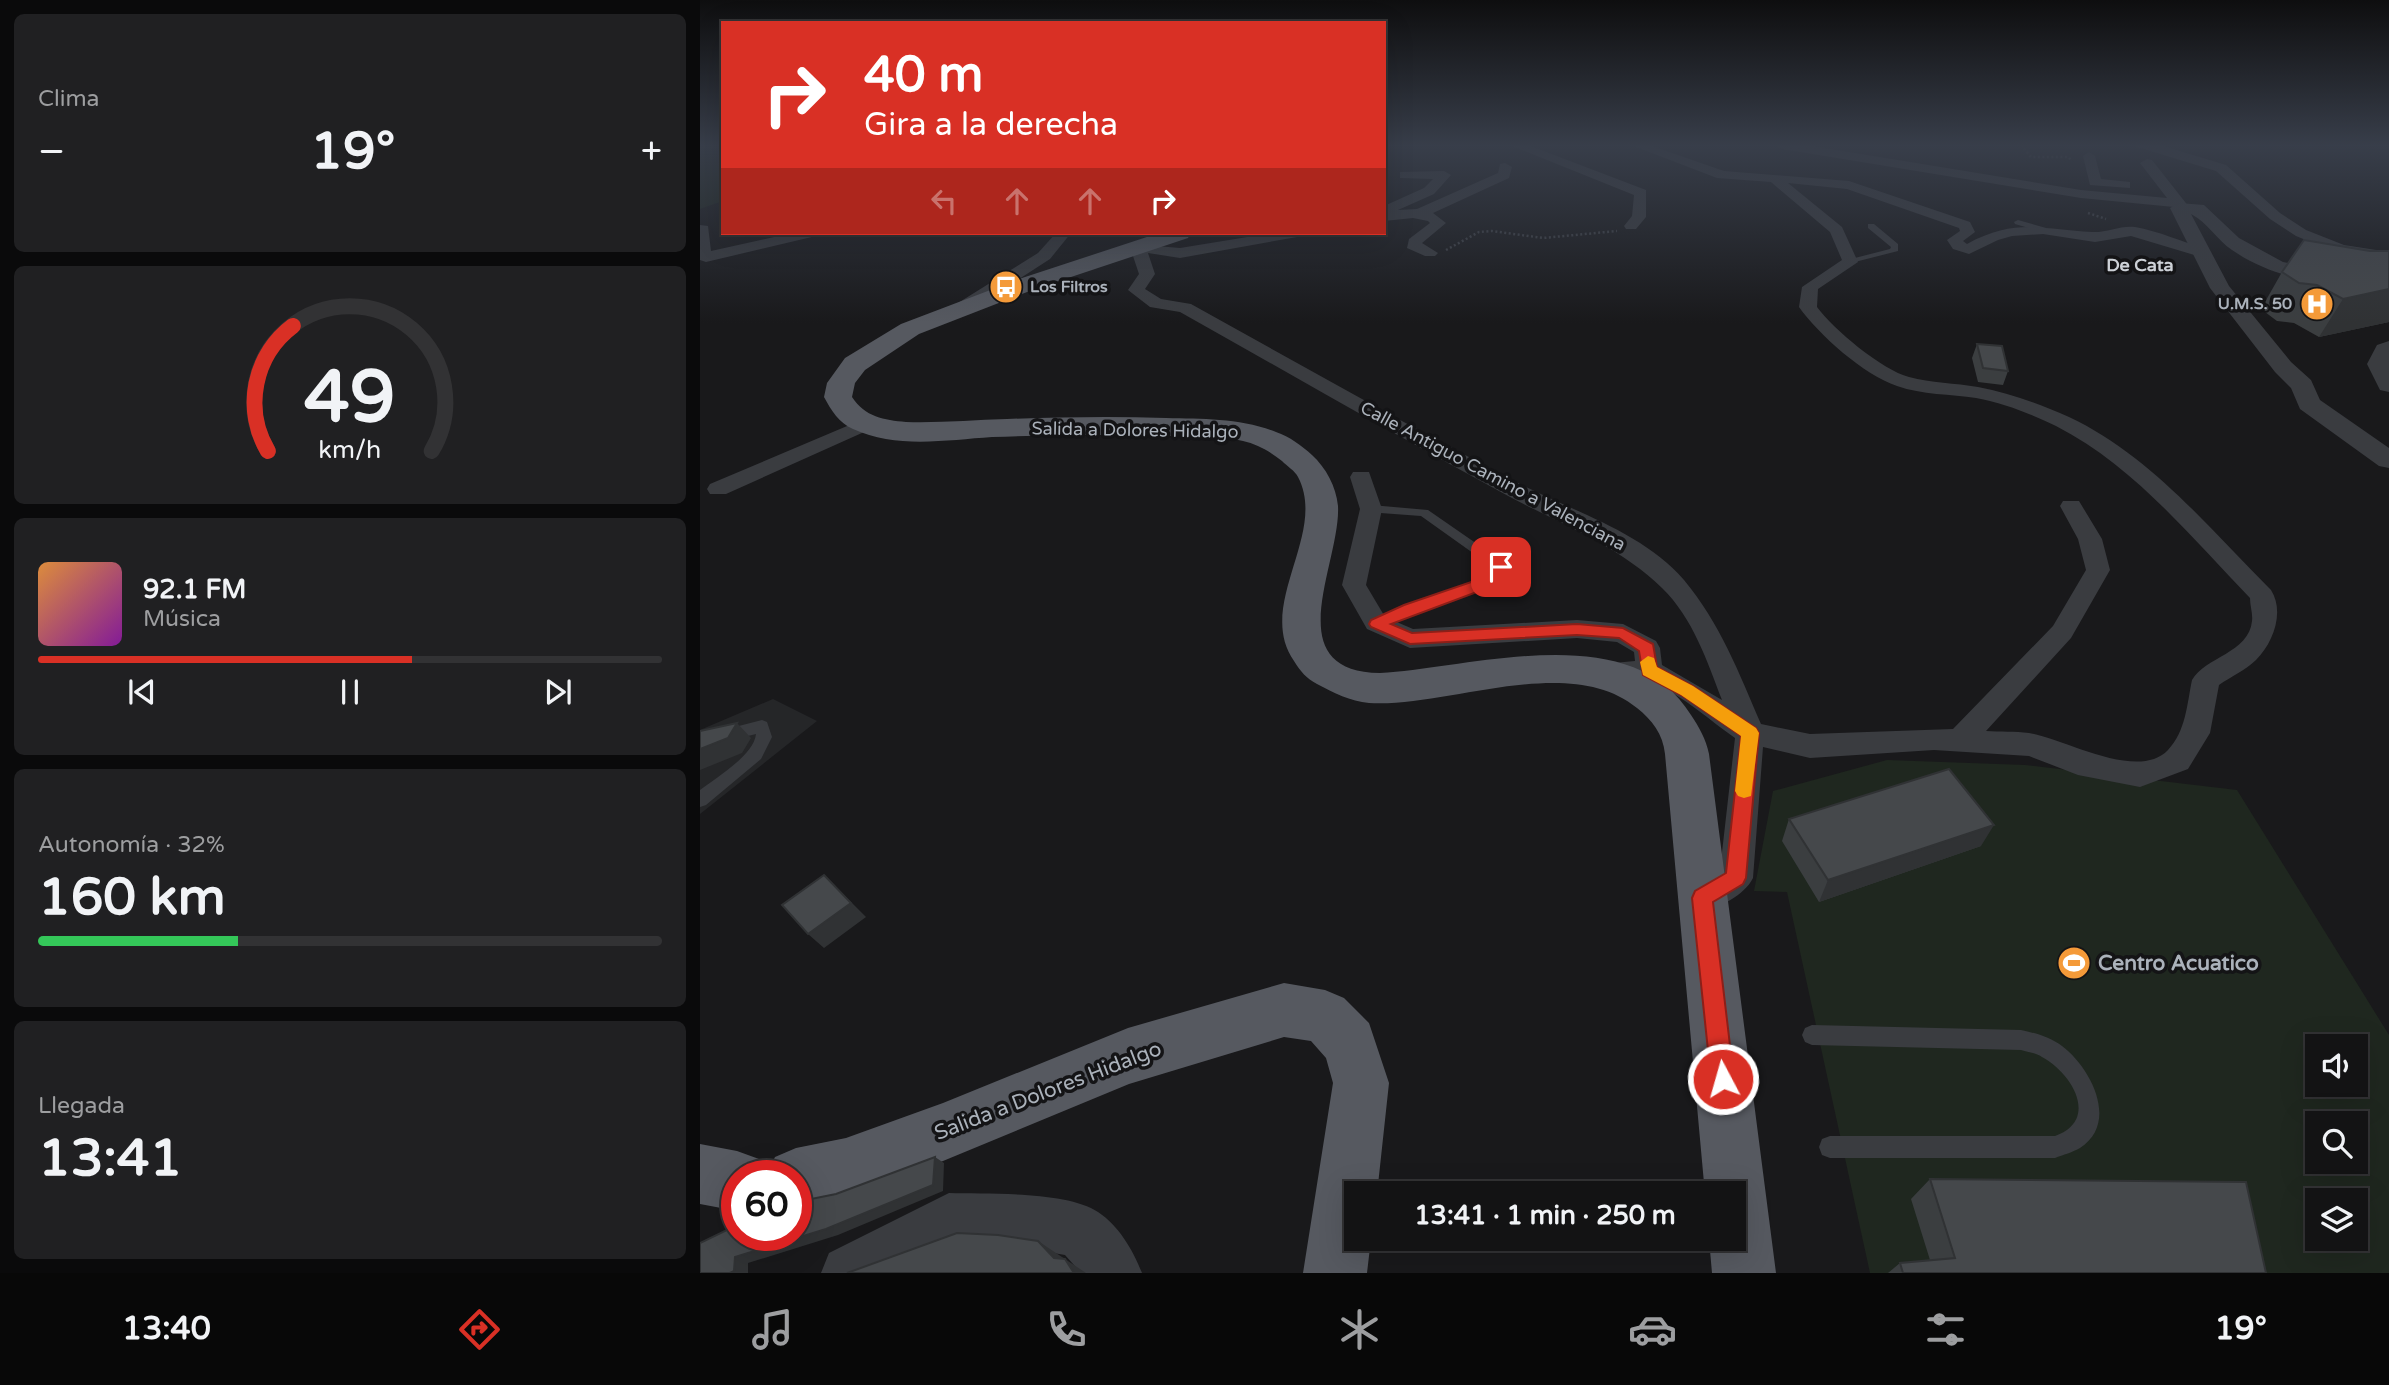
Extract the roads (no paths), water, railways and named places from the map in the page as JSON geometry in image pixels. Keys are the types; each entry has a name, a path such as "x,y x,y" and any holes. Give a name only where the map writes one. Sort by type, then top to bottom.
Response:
{"main road":[{"name":"Salida a Dolores Hidalgo","path":"1169,235 1141,240 910,329 855,364 841,383 838,397 844,410 866,424 898,431 1030,427 1206,428 1247,432 1275,441 1296,457 1313,476 1321,497 1321,523 1300,612 1299,633 1306,652 1324,671 1352,685 1383,687 1516,670 1565,668 1608,674 1641,688 1668,711 1684,740 1744,1273"},
{"name":"Salida a Dolores Hidalgo","path":"812,1175 846,1168 978,1118 1128,1056 1284,1010 1325,1017 1349,1043 1362,1083 1335,1273"},
{"path":"700,1174 721,1178"}],"street":[{"path":"1386,217 1420,213 1440,204"},
{"path":"1631,226 1639,217 1640,204"},
{"path":"1597,673 1649,670 1687,690 1750,733 1810,746 1934,739 2031,745 2078,763 2140,775 2177,761 2196,733 2206,680 2247,653 2265,624 2262,596 2145,477 2113,452 2063,422 2015,402 1979,393 1903,382 1880,371 1819,322 1808,307 1810,287 1850,262 1837,230 1806,204"},
{"path":"1905,204 1965,225 1968,232 1955,240 1958,246 1969,249 1993,236 2043,230 2095,237 2132,231 2201,252"},
{"path":"2178,204 2220,288 2283,368 2302,385 2309,404 2389,460"},
{"path":"2187,204 2198,209 2236,246 2298,274 2345,281 2389,280"},
{"path":"2262,204 2301,233 2340,249 2389,257"},
{"path":"1420,213 1433,217 1439,223 1414,242 1415,248 1430,253"},
{"path":"703,229 703,255 706,257 802,235"},
{"path":"964,307 1044,256 1062,235"},
{"path":"1141,240 1180,253 1285,235"},
{"name":"Calle Antiguo Camino a Valenciana","path":"1141,240 1147,274 1136,290 1156,303 1185,308 1510,488 1642,555 1674,585 1710,634 1750,733"},
{"path":"2389,348 2385,350 2379,364 2389,385"},
{"path":"719,489 866,424"},
{"path":"1361,477 1371,509 1354,585 1376,624 1410,639 1577,629 1623,633 1647,648 1649,670"},
{"path":"1959,741 2062,632 2098,570 2090,539 2071,506"},
{"path":"1702,898 1736,878 1750,733"},
{"path":"849,1273 949,1220 1036,1223 1079,1231 1104,1257 1114,1273"}],"lane":[{"path":"2018,222 2043,230"},
{"path":"1850,262 1894,251 1895,246 1889,239 1871,226"},
{"path":"1371,509 1424,513 1501,567 1496,579 1410,609 1376,624"},
{"path":"700,742 762,726 764,737 755,755 700,800"},
{"path":"1812,1035 2021,1040 2038,1044 2056,1053 2071,1068 2083,1085 2090,1104 2088,1121 2082,1135 2071,1143 2055,1147 1830,1147"}],"place":[{"name":"Los Filtros","path":"1006,287"},
{"name":"U.M.S. 50","path":"2317,304"},
{"name":"Centro Acuatico","path":"2074,963"}],"district":[{"name":"De Cata","path":"2140,265"}]}
